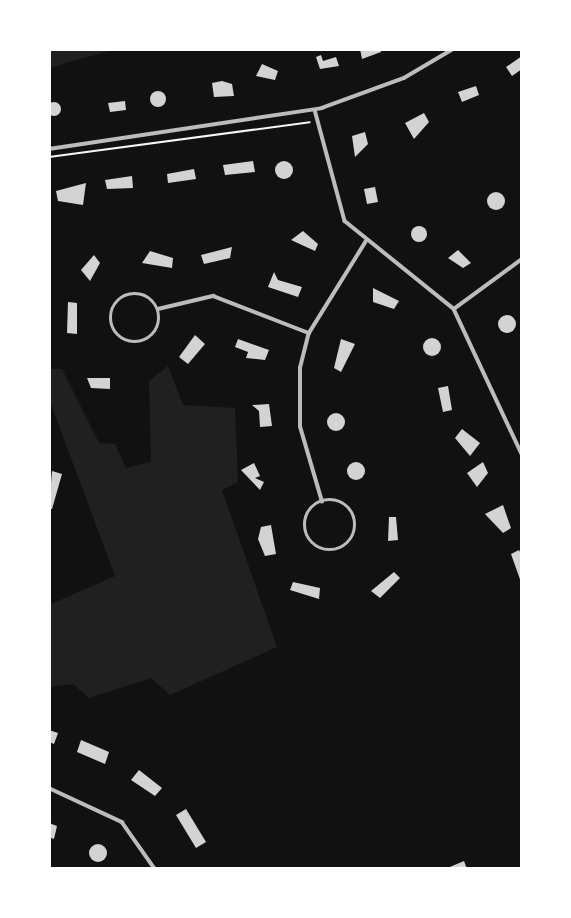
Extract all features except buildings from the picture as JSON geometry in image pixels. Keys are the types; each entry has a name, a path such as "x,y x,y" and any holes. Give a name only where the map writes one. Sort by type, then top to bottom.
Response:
{"street":[{"path":"49,149 315,110 404,78 453,49"},
{"path":"315,110 339,210 366,241 424,279 454,309 522,453"},
{"path":"322,502 297,399 309,333 366,241"},
{"path":"454,309 522,259"},
{"path":"132,294 148,297 158,309 155,332 142,341 127,341 112,323 114,307 132,294"},
{"path":"158,309 213,296 309,333"},
{"path":"322,502 339,502 352,514 354,531 338,549 321,548 308,537 309,512 322,502"},
{"path":"49,788 122,822 155,869"}],"path":[{"path":"49,158 310,122"}],"shaded area":[{"path":"49,49 116,49 49,68"},
{"path":"168,366 183,405 235,408 238,482 222,490 277,647 170,695 151,678 89,698 73,684 49,687 49,605 115,576 49,399 49,369 62,369 99,443 115,444 126,468 151,462 149,381"}]}
